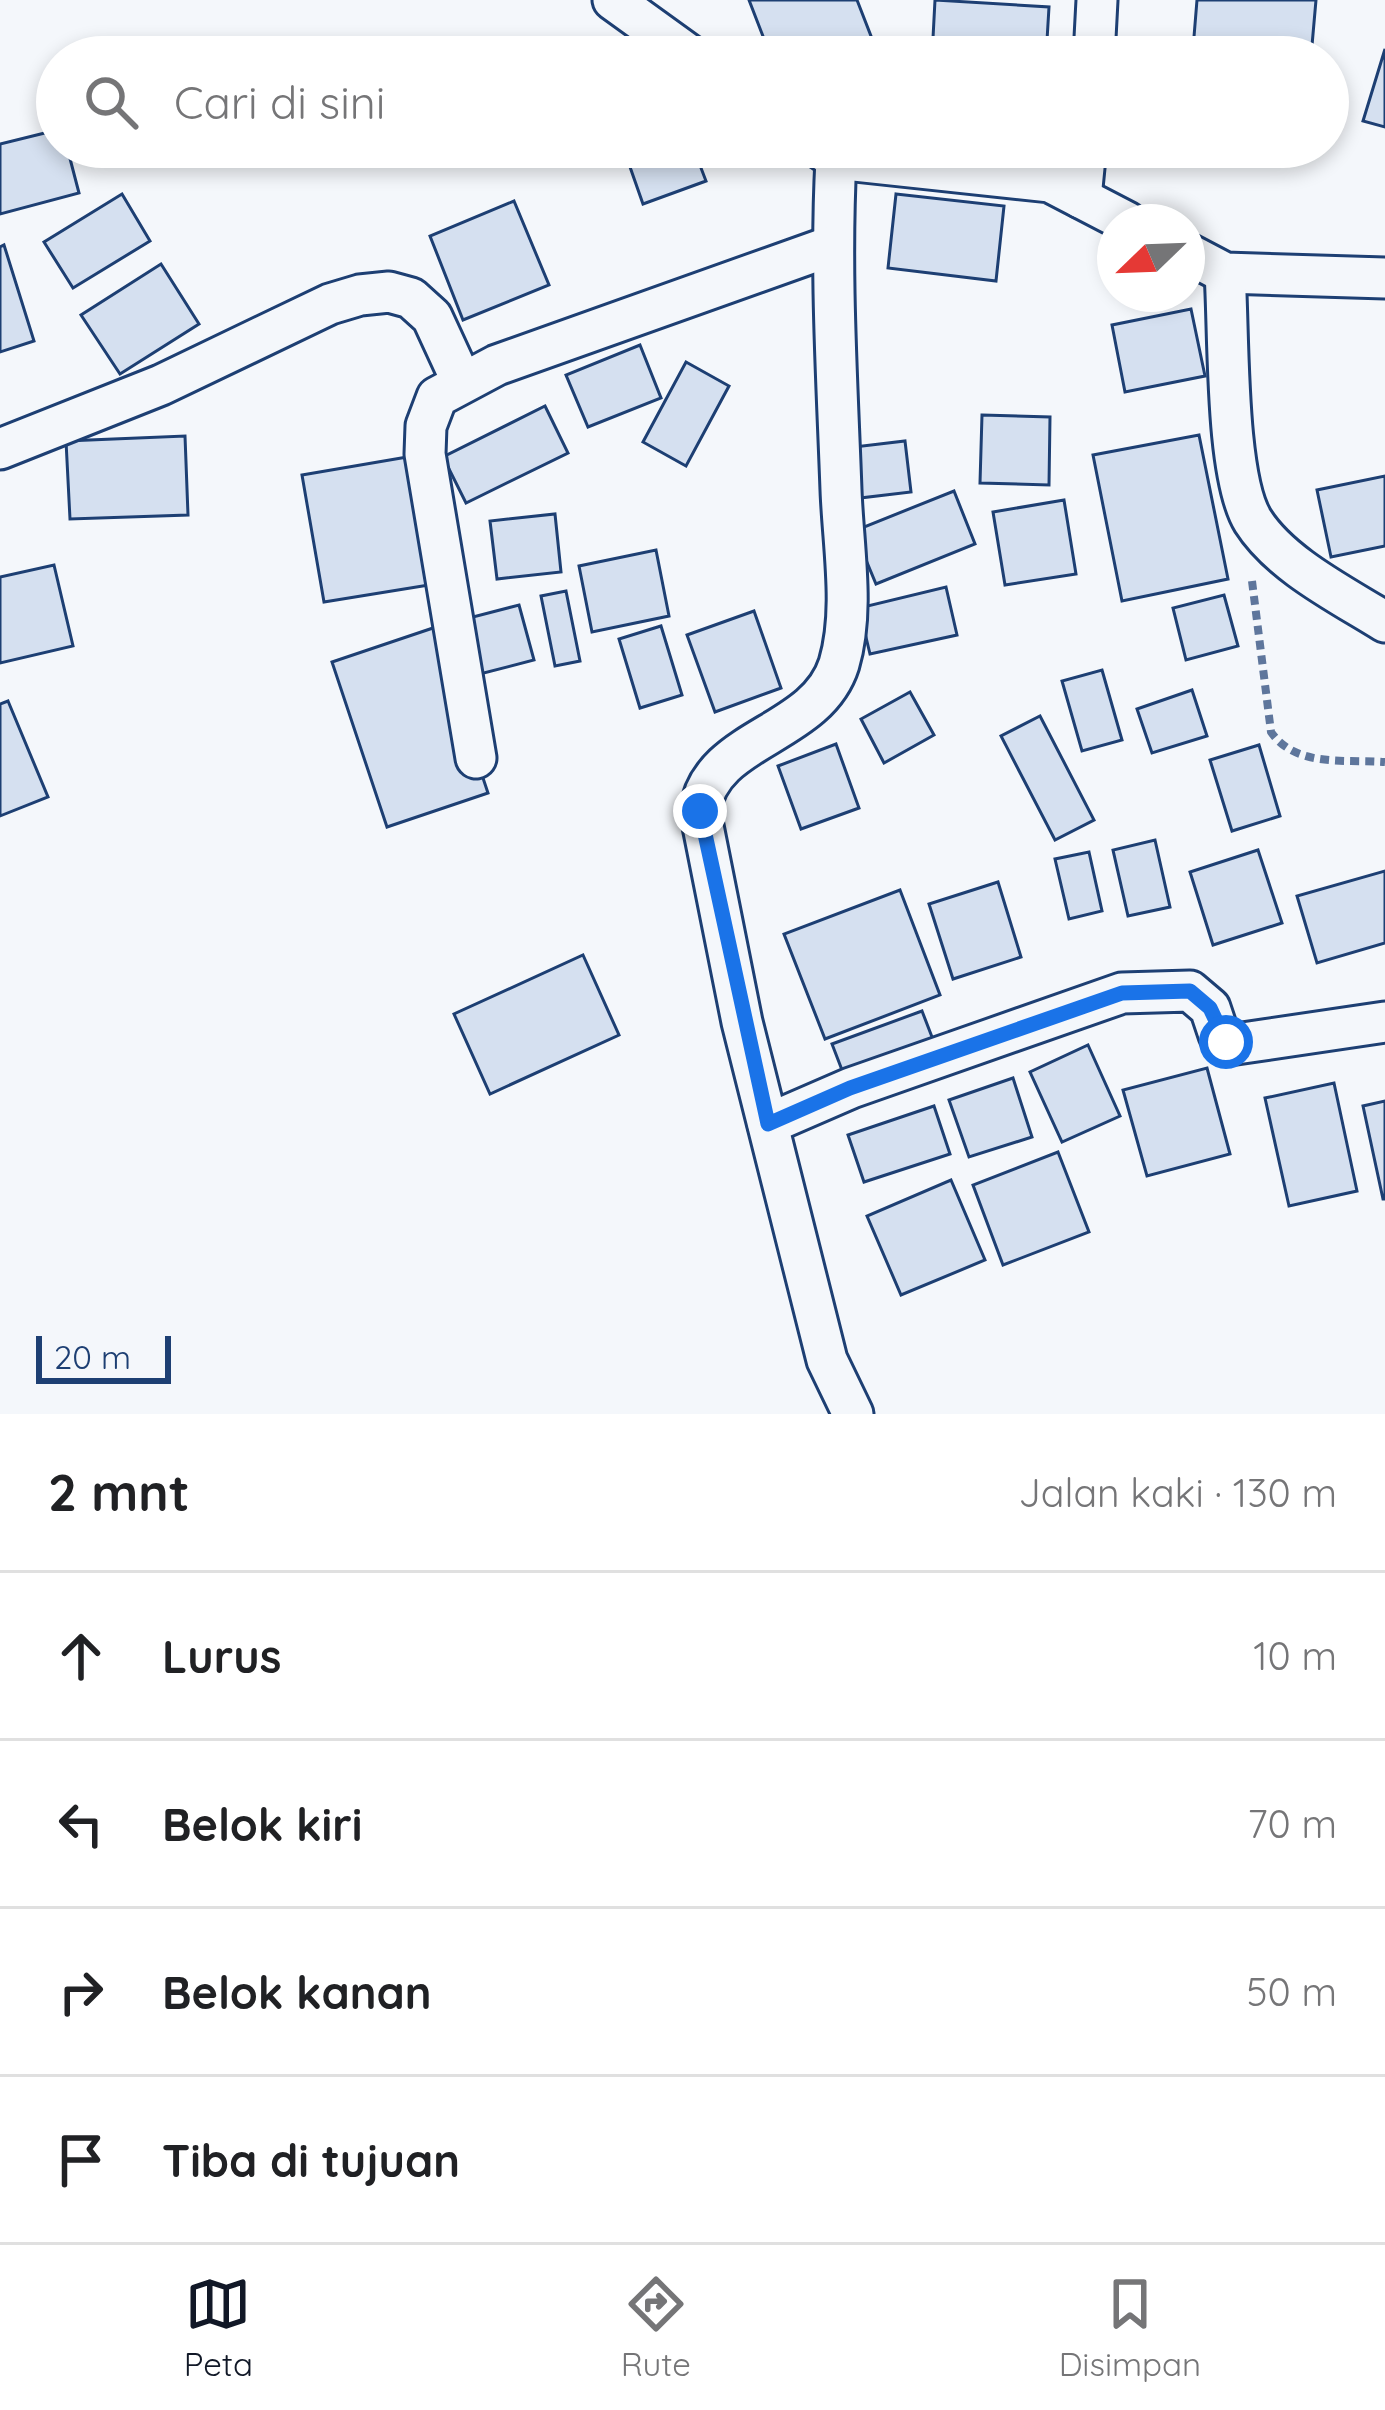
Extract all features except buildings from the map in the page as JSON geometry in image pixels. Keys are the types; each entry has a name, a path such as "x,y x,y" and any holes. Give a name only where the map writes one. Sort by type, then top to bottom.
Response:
{"street":[{"path":"613,0 663,36"},
{"path":"1095,36 1097,0"},
{"path":"828,168 847,629 838,667 810,710 717,769 704,788 700,811 768,1124 827,1360 853,1414"},
{"path":"954,168 1050,182 1097,206"},
{"path":"1081,198 1084,168"},
{"path":"476,758 424,454 426,425 436,397 461,380 831,246"},
{"path":"1205,262 1225,273 1385,278"},
{"path":"1225,273 1238,478 1252,519 1277,548 1385,622"},
{"path":"0,449 140,394 330,304 360,295 389,292 411,298 432,317 461,380"},
{"path":"768,1124 850,1088 1122,993 1190,991 1210,1008 1219,1035 1236,1044 1385,1022"}],"path":[{"path":"1250,570 1271,732 1294,756 1385,762"}],"route":[{"path":"700,811 742,1022 768,1124 850,1088 1122,993 1161,989 1203,997 1226,1042"}]}
